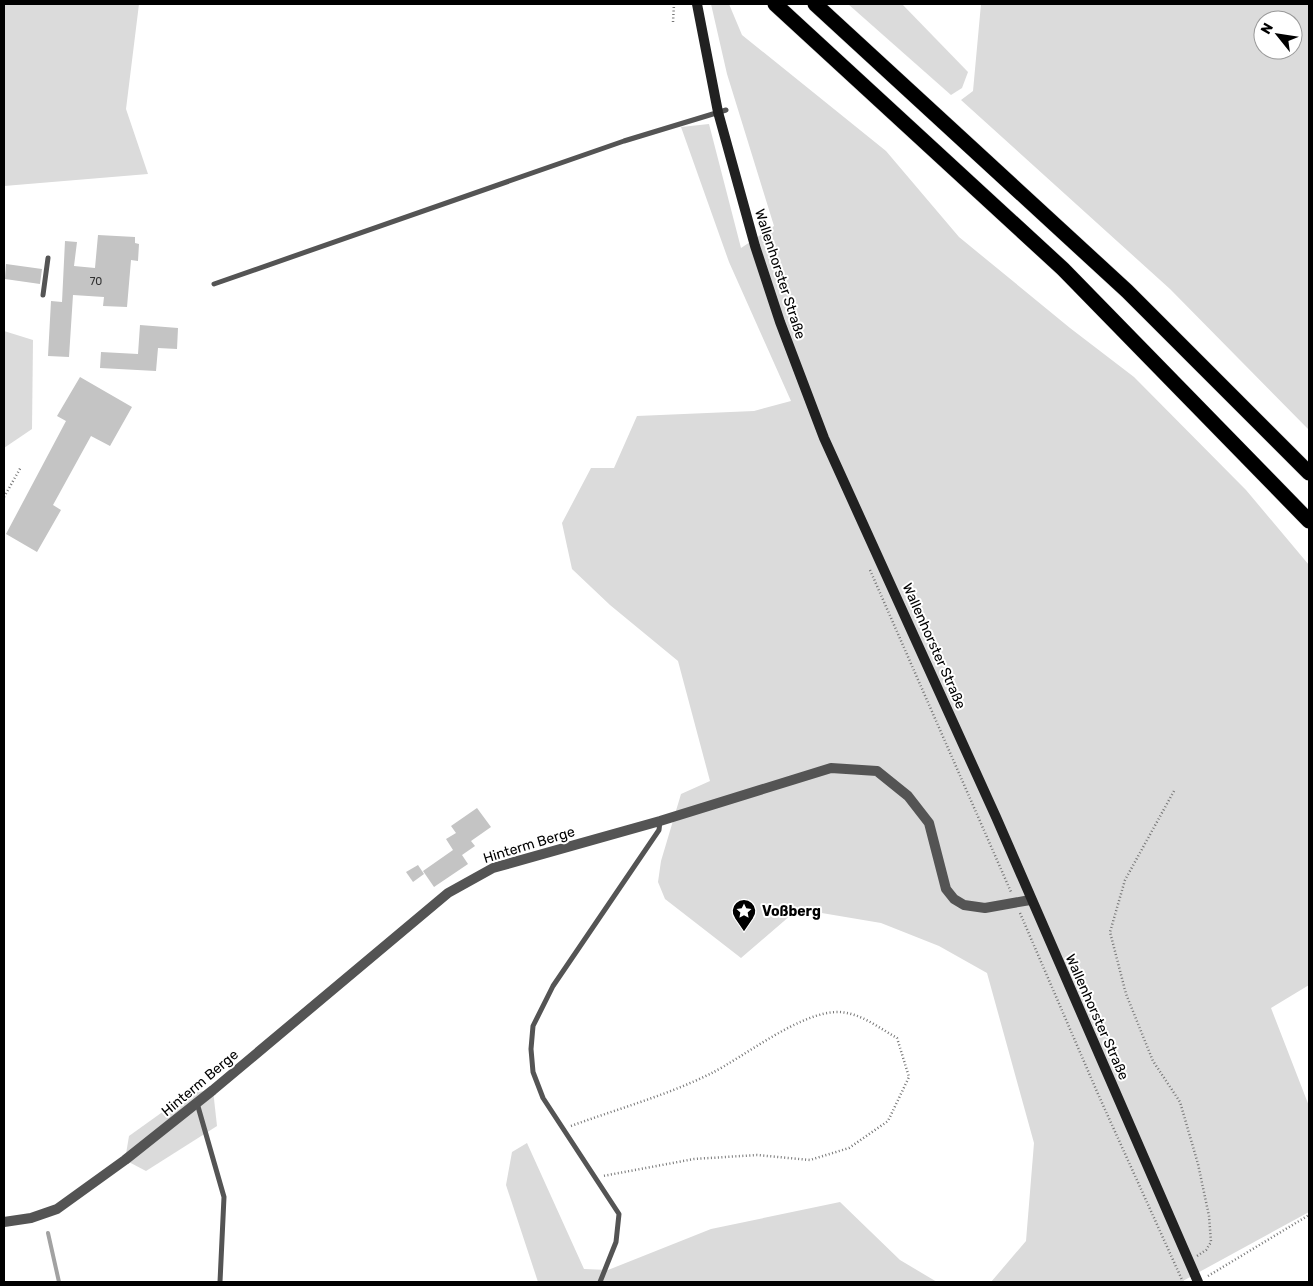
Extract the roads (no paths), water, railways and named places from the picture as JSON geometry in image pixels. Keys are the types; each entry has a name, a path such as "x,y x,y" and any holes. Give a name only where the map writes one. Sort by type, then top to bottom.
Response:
{"highway":[{"path":"775,4 1063,269 1309,520"},
{"path":"815,4 1127,291 1309,473"}],"main road":[{"name":"Wallenhorster Straße","path":"697,4 755,246 780,322 824,438 996,817 1030,900 1198,1282"}],"street":[{"name":"Hinterm Berge","path":"4,1222 32,1218 57,1209 150,1142 448,893 493,868 660,821 831,768 877,771 908,796 929,823 946,889 954,899 964,905 985,908 1030,900"}],"lane":[{"path":"214,284 624,141 722,111"},
{"path":"43,295 48,258"},
{"path":"600,1282 616,1242 619,1214 543,1098 533,1072 531,1049 533,1026 554,986 658,830 660,821"},
{"path":"197,1103 224,1198 220,1282"}],"waterway":[{"path":"48,1233 59,1282"}],"place":[{"name":"Voßberg","path":"744,932"}]}
